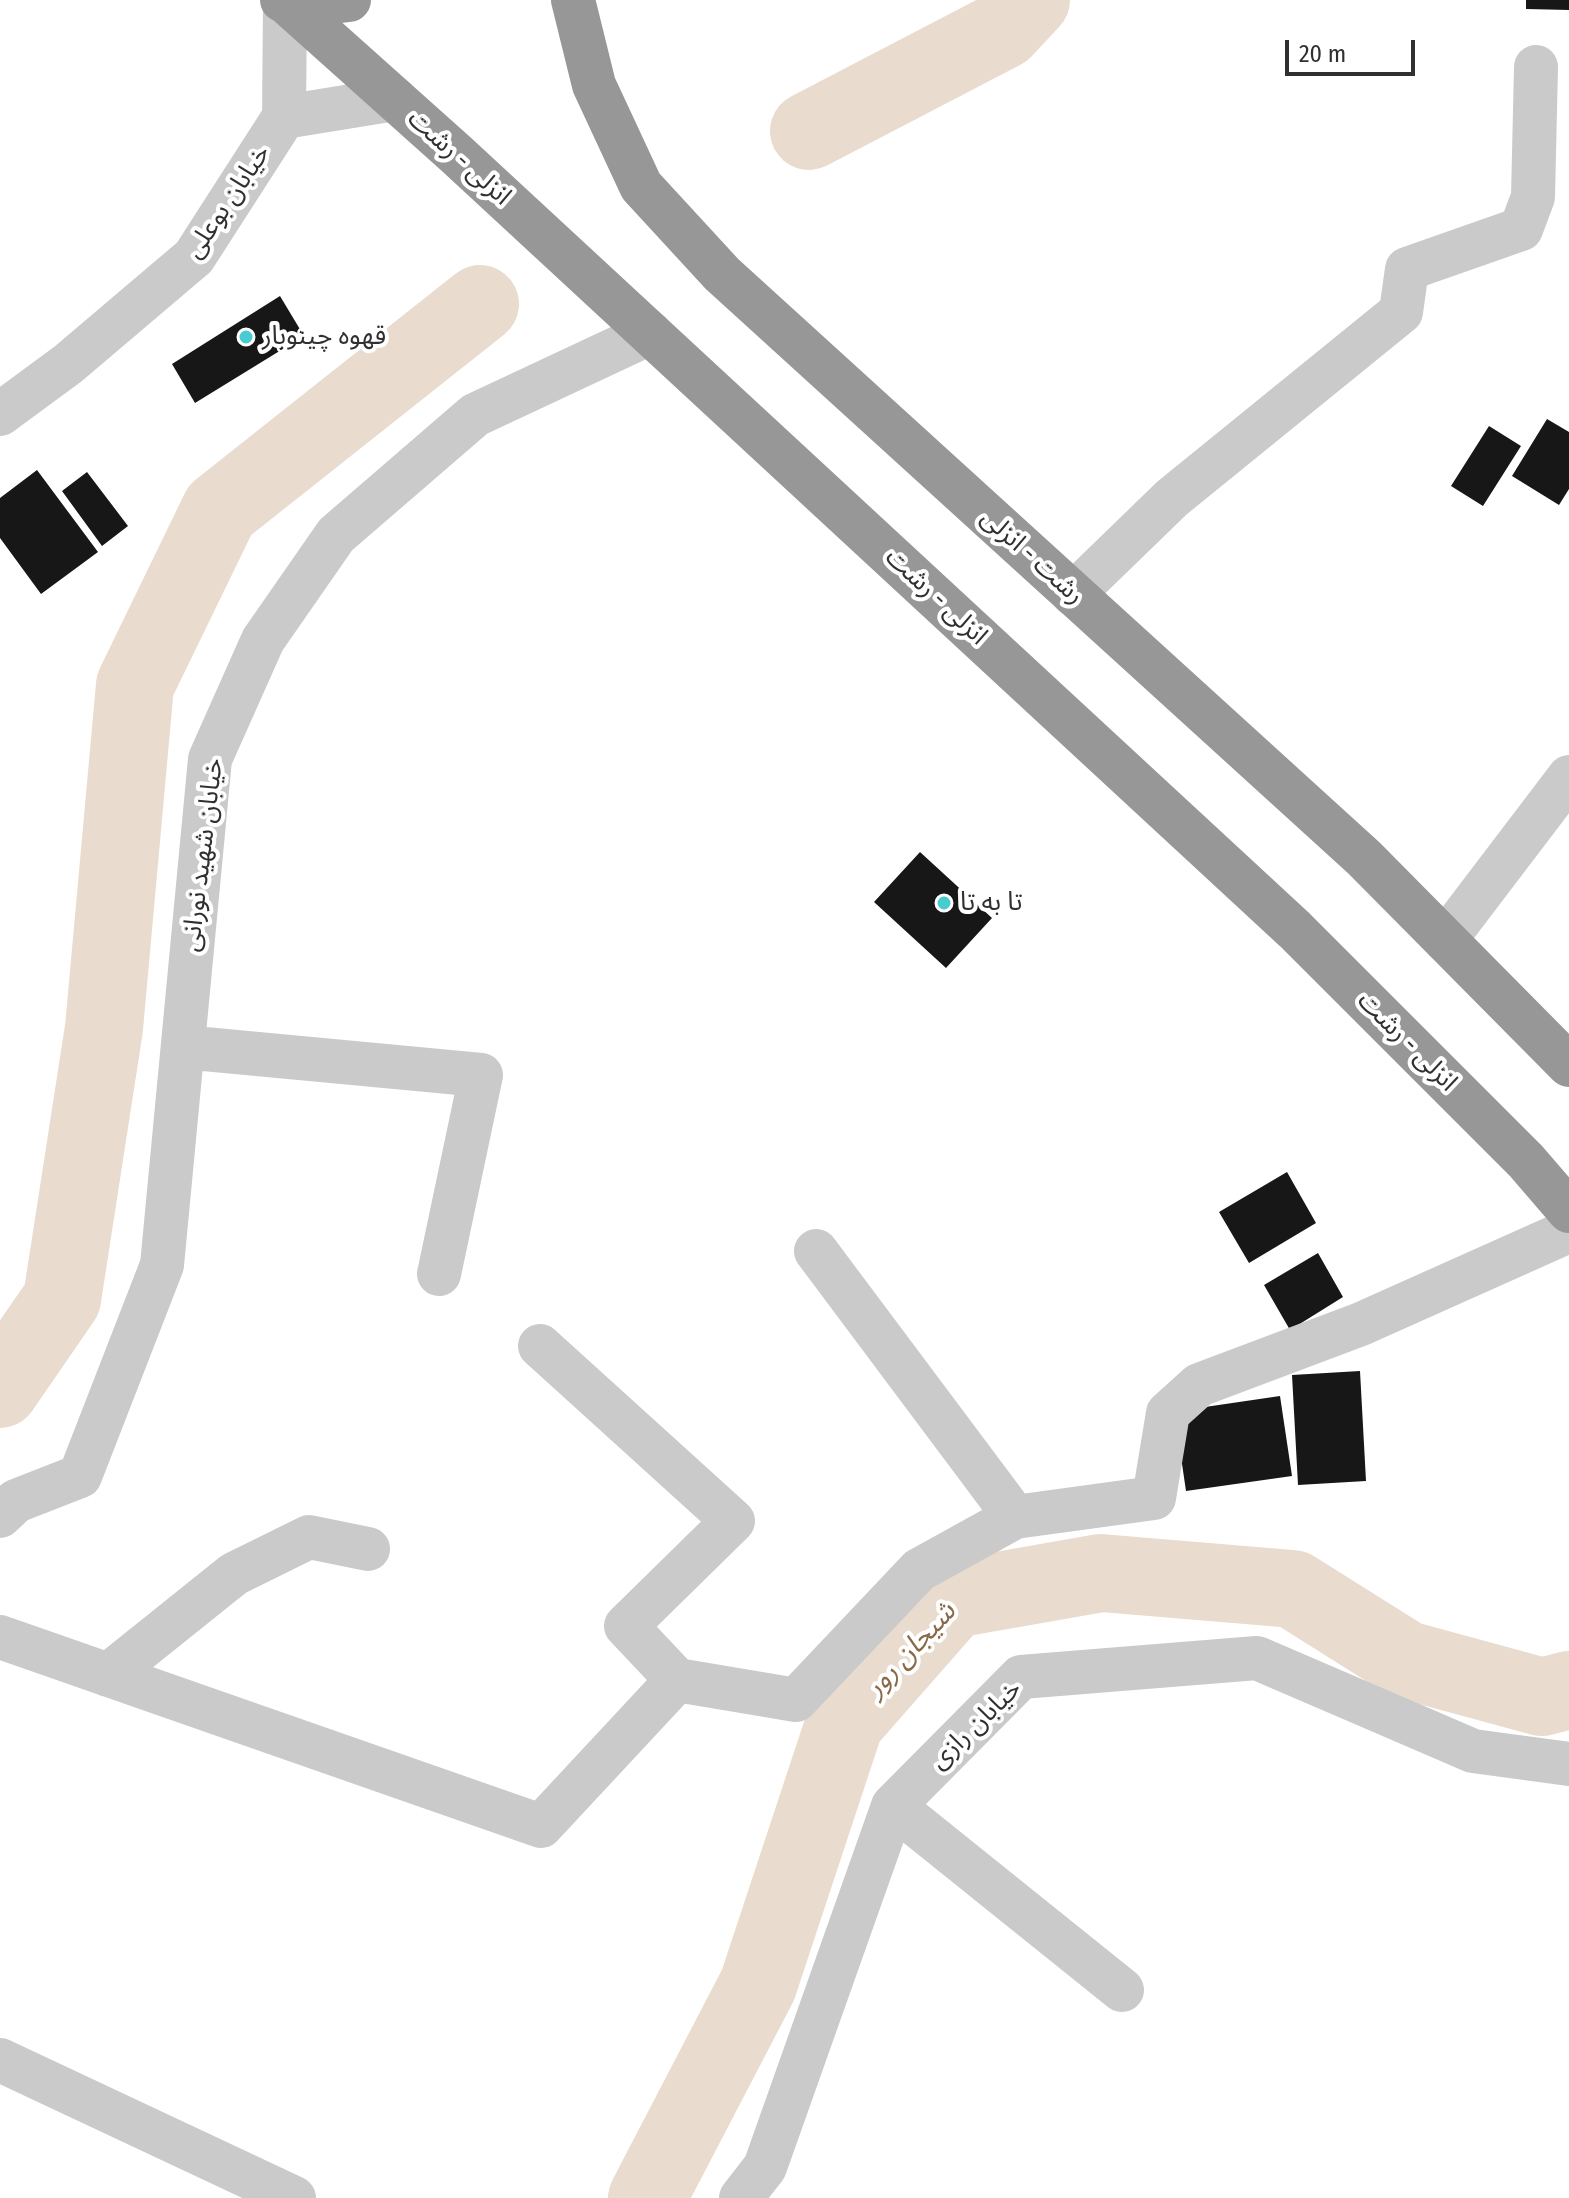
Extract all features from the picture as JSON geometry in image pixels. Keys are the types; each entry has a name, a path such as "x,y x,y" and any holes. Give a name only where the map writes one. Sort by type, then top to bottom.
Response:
{"highway":[{"path":"284,0 324,3 349,0"},
{"name":"انزلی - رشت","path":"284,0 650,333 1295,930 1526,1161 1569,1211"},
{"name":"رشت - انزلی","path":"573,0 594,85 641,186 722,274 1364,858 1569,1065"}],"street":[{"name":"خیابان بوعلی","path":"0,414 68,364 194,257 284,117 284,0"},
{"path":"1073,594 1172,498 1401,312 1407,269 1521,229 1533,197 1536,67"},
{"path":"284,117 395,99"},
{"name":"خیابان شهید نورانی","path":"0,1516 16,1501 80,1476 162,1265 210,759 263,640 336,535 475,415 650,333"},
{"path":"1445,940 1569,777"},
{"path":"183,1047 481,1075 439,1274"},
{"path":"540,1346 733,1521 626,1626 677,1680 796,1700 919,1570 1015,1517 1154,1498 1168,1413 1199,1385 1361,1324 1569,1231"},
{"path":"816,1251 1015,1517"},
{"path":"108,1675 234,1574 309,1537 368,1549"},
{"path":"0,1637 541,1826 677,1680"},
{"name":"خیابان رازی","path":"741,2198 765,2167 893,1806 1021,1677 1257,1658 1473,1751 1569,1764"},
{"path":"893,1806 1122,1990"},
{"path":"0,2060 294,2198"}],"building":[{"path":"1526,0 1569,0 1569,10 1526,9"},
{"path":"280,296 304,336 195,403 172,364"},
{"path":"1547,419 1569,432 1569,489 1559,505 1512,476"},
{"path":"1489,426 1521,446 1483,506 1451,486"},
{"path":"37,470 98,552 41,594 0,538 0,498"},
{"path":"87,472 128,526 102,546 62,491"},
{"path":"920,852 992,918 946,968 874,902"},
{"path":"1287,1172 1316,1223 1249,1263 1219,1212"},
{"path":"1318,1253 1343,1297 1290,1330 1264,1285"},
{"path":"1360,1371 1366,1481 1298,1485 1292,1375"},
{"path":"1280,1396 1292,1476 1186,1491 1176,1423 1205,1407"}],"waterway":[{"path":"809,131 1003,30 1031,0"},
{"path":"0,1389 62,1299 104,1028 135,685 220,510 480,304"},
{"name":"شیجان رور","path":"647,2198 758,1985 845,1722 953,1599 1101,1573 1293,1589 1406,1660 1542,1697 1569,1690"}],"place":[{"name":"قهوه چینوبار","path":"246,337"},
{"name":"تا به تا","path":"944,903"}]}
